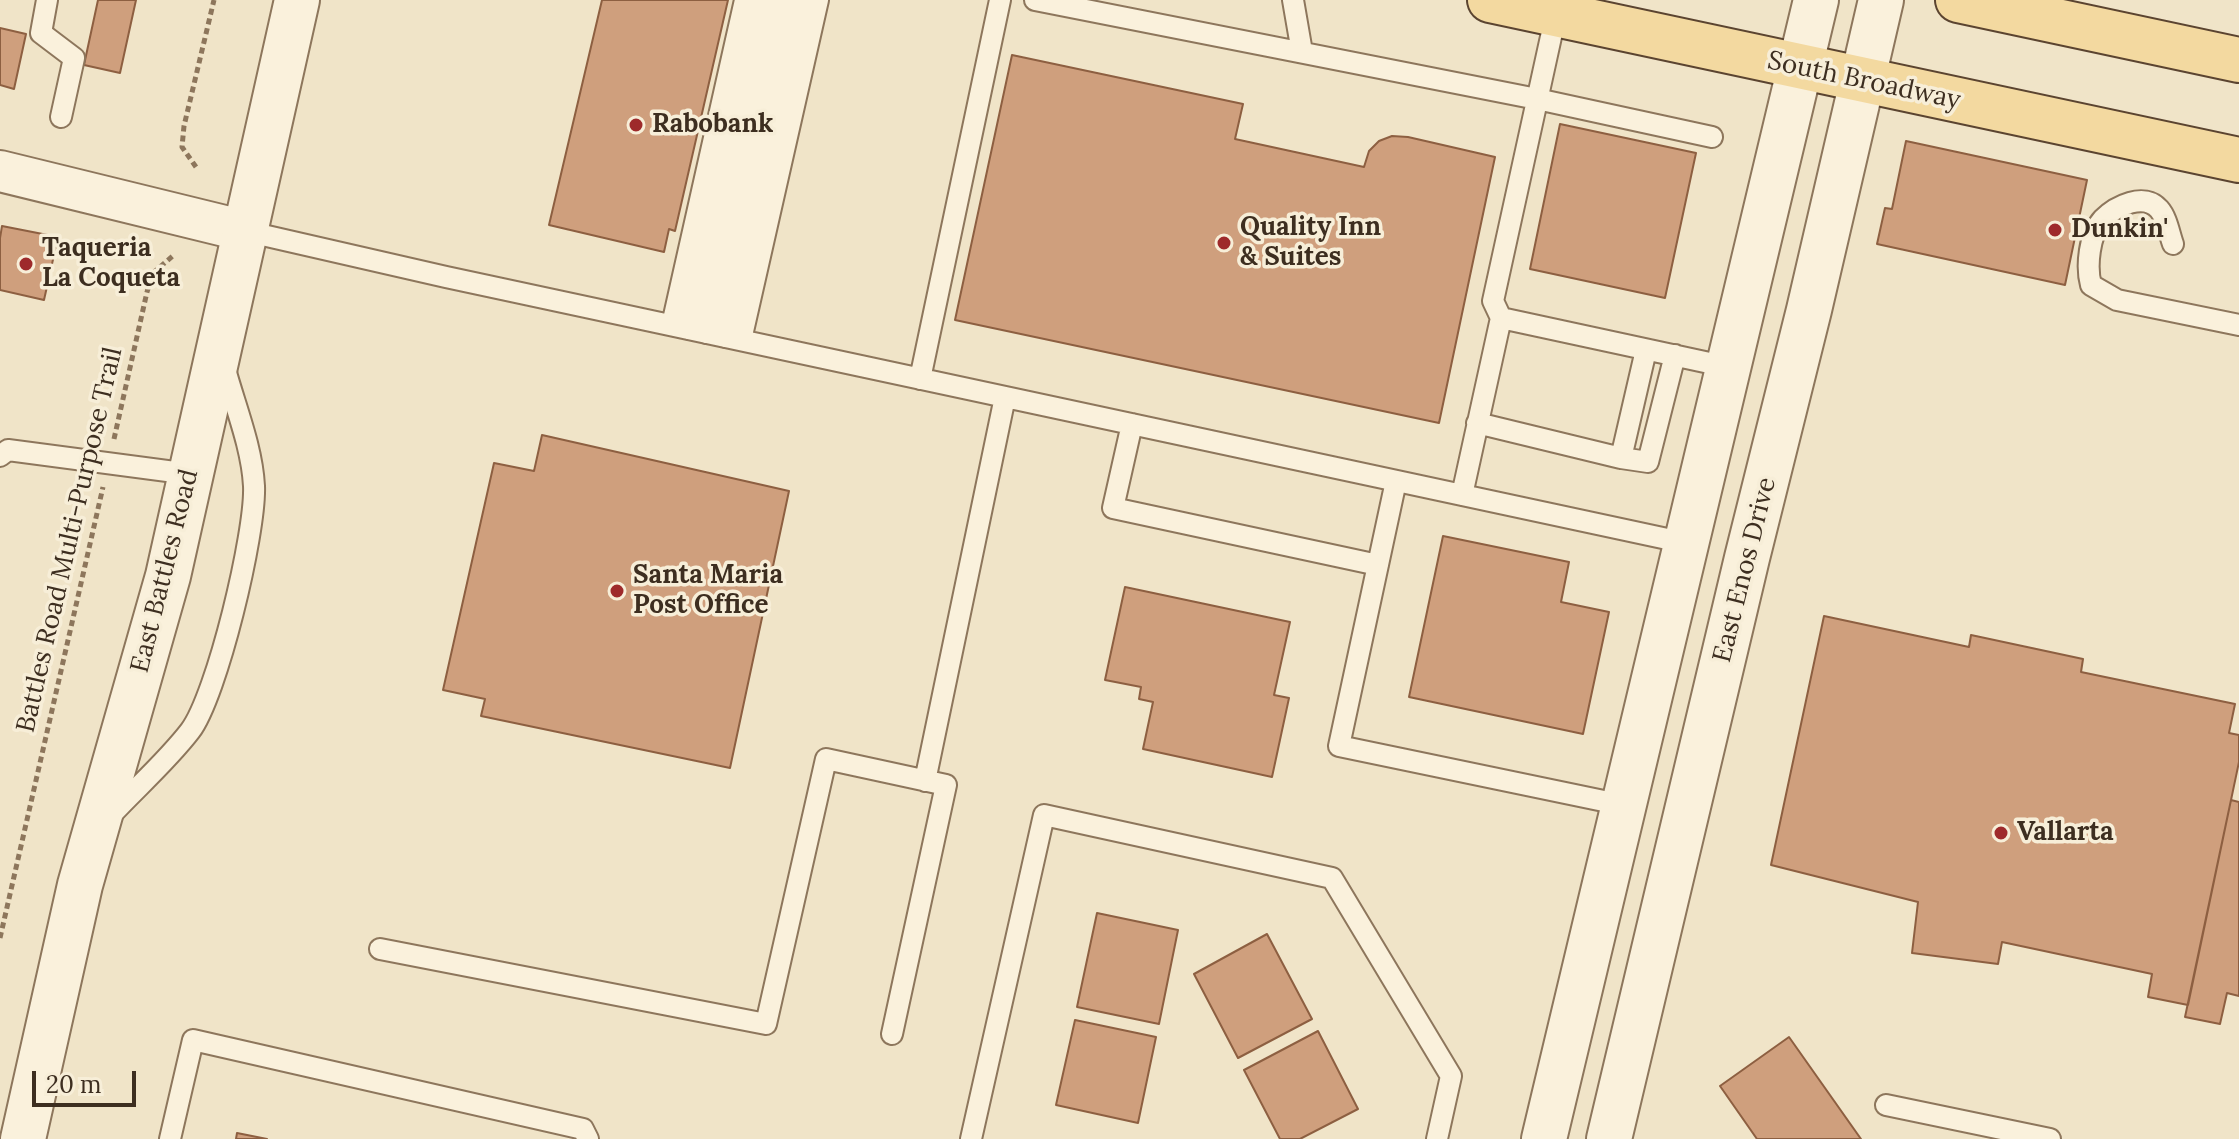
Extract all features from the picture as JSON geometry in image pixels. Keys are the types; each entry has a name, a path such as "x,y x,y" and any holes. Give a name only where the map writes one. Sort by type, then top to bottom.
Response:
{"main road":[{"name":"South Broadway","path":"1490,0 2239,160"},
{"path":"1958,0 2239,60"}],"street":[{"name":"East Battles Road","path":"23,1139 80,885 168,576 297,0"},
{"path":"1544,1139 1816,0"},
{"name":"East Enos Drive","path":"1609,1139 1881,0"},
{"path":"0,171 245,231"}],"lane":[{"path":"47,0 41,33 74,58 61,117"},
{"path":"706,333 745,0"},
{"path":"706,333 762,0"},
{"path":"706,333 781,0"},
{"path":"706,333 801,0"},
{"path":"706,333 818,0"},
{"path":"920,379 1000,0"},
{"path":"1035,0 1537,99 1712,137"},
{"path":"1293,0 1302,52"},
{"path":"1462,495 1501,318 1493,301 1556,14"},
{"path":"2173,244 2158,209 2149,202 2134,201 2117,209 2101,220 2094,239 2087,270 2091,285 2117,300 2239,325"},
{"path":"245,231 365,260 1686,543"},
{"path":"1501,318 1728,367"},
{"path":"94,833 191,730 207,698 235,599 253,512 254,486 251,461 219,345"},
{"path":"1621,458 1646,350"},
{"path":"1477,423 1648,462 1675,355"},
{"path":"925,781 1005,397"},
{"path":"1132,424 1113,508 1378,565"},
{"path":"0,456 8,450 190,474"},
{"path":"1396,481 1339,746 1623,805"},
{"path":"380,949 766,1024 826,759 946,785 892,1034"},
{"path":"971,1139 1044,815 1332,878 1451,1076 1437,1139"},
{"path":"170,1139 193,1040 583,1129 588,1139"},
{"path":"1886,1105 2050,1139"}],"path":[{"path":"196,167 182,147 184,126 214,0"},
{"name":"Battles Road Multi-Purpose Trail","path":"0,938 147,292 153,273 175,254"}],"building":[{"path":"98,0 136,0 120,73 84,65"},
{"name":"Rabobank","path":"602,0 728,0 675,231 669,229 664,252 549,225"},
{"path":"0,28 26,34 14,89 0,85"},
{"name":"Quality Inn & Suites","path":"1012,55 1243,104 1235,139 1364,167 1369,151 1379,141 1392,136 1495,157 1439,423 955,320"},
{"path":"1560,124 1696,153 1665,298 1530,269"},
{"path":"1906,141 2087,180 2065,285 1877,244 1885,208 1892,209"},
{"name":"Taqueria La Coqueta","path":"2,226 58,237 44,300 0,290"},
{"name":"Santa Maria Post Office","path":"542,435 789,491 730,768 481,716 485,699 443,690 494,463 534,471"},
{"path":"1443,536 1569,562 1561,602 1609,612 1583,734 1409,697"},
{"path":"1125,587 1290,622 1274,695 1289,698 1272,777 1143,749 1153,702 1139,699 1141,687 1105,680"},
{"name":"Vallarta","path":"1824,616 1969,647 1971,635 2083,659 2081,672 2235,704 2229,733 2239,735 2239,762 2188,1005 2148,997 2152,974 2002,942 1998,964 1912,953 1918,902 1771,865"},
{"path":"2231,800 2239,802 2239,996 2227,993 2220,1024 2185,1017"},
{"path":"1097,913 1178,930 1159,1024 1077,1007"},
{"path":"1267,934 1312,1019 1238,1058 1194,974"},
{"path":"1075,1020 1156,1037 1138,1123 1056,1105"},
{"path":"1318,1031 1358,1109 1300,1139 1280,1139 1244,1070"},
{"path":"1789,1037 1861,1139 1757,1139 1720,1086"},
{"path":"237,1133 267,1139 236,1139"}],"place":[{"name":"Rabobank","path":"636,125"},
{"name":"Dunkin'","path":"2055,230"},
{"name":"Quality Inn & Suites","path":"1224,243"},
{"name":"Taqueria La Coqueta","path":"26,264"},
{"name":"Santa Maria Post Office","path":"617,591"},
{"name":"Vallarta","path":"2001,833"}]}
